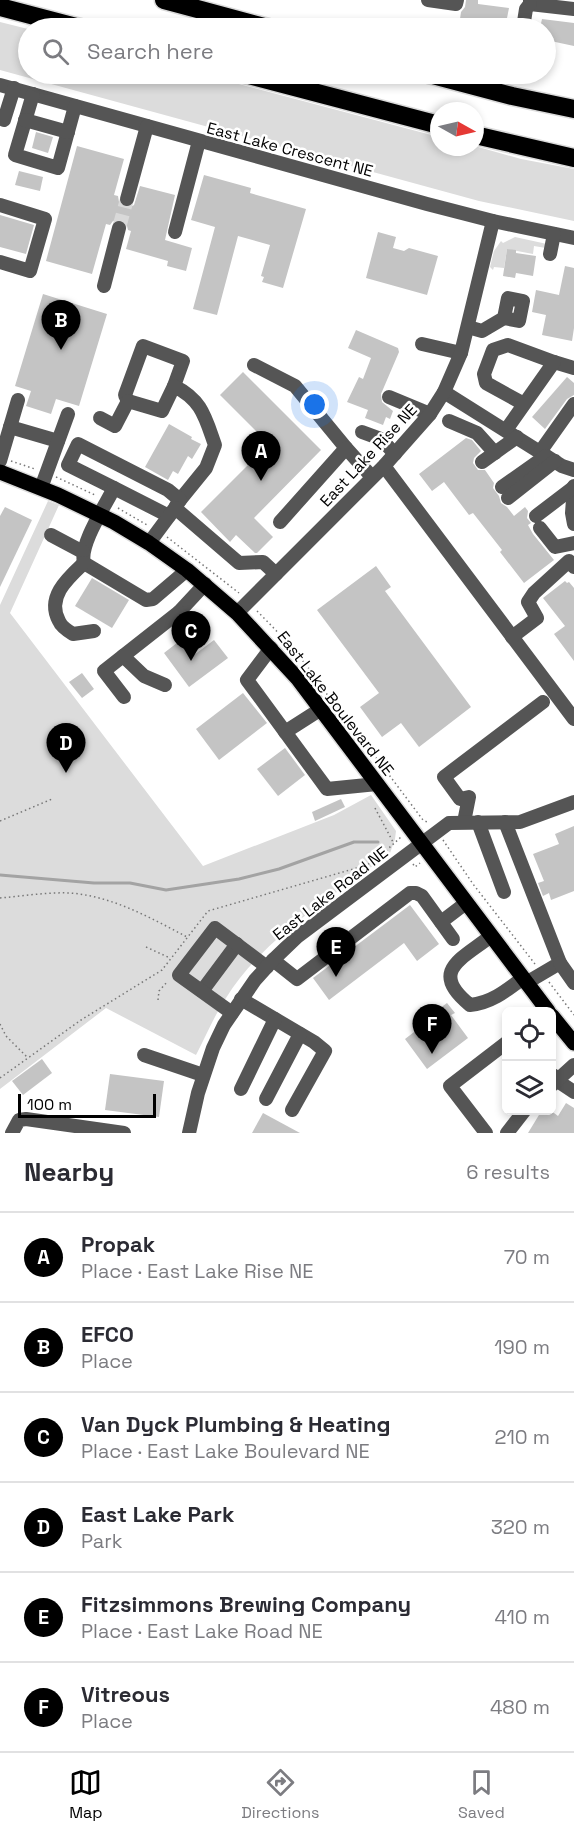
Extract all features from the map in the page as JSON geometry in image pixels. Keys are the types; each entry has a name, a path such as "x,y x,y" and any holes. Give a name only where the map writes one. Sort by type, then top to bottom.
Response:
{"highway":[{"path":"164,0 231,18"},
{"path":"0,7 42,18"},
{"path":"283,84 430,123"},
{"path":"467,84 574,109"},
{"path":"484,137 574,158"}],"main road":[{"name":"East Lake Boulevard NE","path":"0,472 101,514 149,543 187,570 237,613 298,679 525,980 542,1007"},
{"name":"East Lake Boulevard NE","path":"556,1024 574,1044"}],"street":[{"path":"428,0 456,4 457,0"},
{"path":"525,18 530,2 574,9"},
{"name":"East Lake Crescent NE","path":"0,84 493,221 574,238"},
{"path":"0,118 4,120 14,88"},
{"path":"33,94 15,155 58,168 75,106"},
{"path":"25,120 68,132"},
{"path":"127,199 147,126"},
{"path":"175,232 199,141"},
{"path":"0,205 45,219 30,271 0,262"},
{"name":"East Lake Rise NE","path":"237,613 384,466 430,414 444,392 460,352 493,221"},
{"path":"104,286 119,228"},
{"path":"550,254 554,234"},
{"path":"468,327 482,331 504,318"},
{"path":"422,344 460,352"},
{"path":"524,404 486,383 484,374 493,350 508,345 574,368"},
{"path":"100,418 116,426 128,401 126,395 143,346 183,361 162,411 128,401"},
{"path":"482,462 495,453 511,434 524,404 554,362"},
{"path":"254,365 295,386 372,477"},
{"path":"149,543 206,468 215,445 204,414 190,394 174,386"},
{"path":"444,392 547,456 574,470"},
{"path":"389,397 430,414"},
{"path":"0,461 18,400"},
{"path":"505,493 547,456 574,404"},
{"path":"41,488 68,414"},
{"path":"477,433 488,419"},
{"path":"450,421 477,433 495,453"},
{"path":"10,427 58,441"},
{"path":"363,432 381,439 395,454"},
{"path":"175,508 168,490 78,444 68,465 114,488 175,508 239,563 263,562 276,574"},
{"path":"280,522 346,448"},
{"path":"384,466 574,719"},
{"path":"574,486 538,522 555,547 574,543"},
{"path":"574,486 572,513 574,524"},
{"path":"94,631 73,634 59,622 55,607 59,591 83,558 114,488"},
{"path":"51,535 146,600 153,599 187,570"},
{"path":"512,637 537,618 528,602 534,592 569,561 574,567"},
{"path":"124,697 104,670 179,612 205,584"},
{"path":"179,612 200,639"},
{"path":"271,648 247,680 327,789 377,784"},
{"path":"123,656 144,676 165,684"},
{"path":"504,892 471,822 469,797 460,799 444,777 543,702"},
{"path":"285,732 321,710"},
{"name":"East Lake Road NE","path":"189,1133 203,1075 213,1048 232,1013 270,963 297,937 449,823 520,822 574,802"},
{"path":"505,822 560,963 574,982"},
{"path":"232,1013 202,991 175,976 215,928 237,944 297,979 410,893 422,896 453,939"},
{"path":"441,922 466,903"},
{"path":"491,936 453,965 449,973 450,982 460,997 470,1005 482,1004 493,999 560,963"},
{"path":"202,991 237,944"},
{"path":"241,999 325,1051 292,1110"},
{"path":"241,1089 275,1019"},
{"path":"266,1099 300,1034"},
{"path":"486,1133 450,1086 502,1047"},
{"path":"144,1055 203,1075"},
{"path":"556,1078 574,1065"},
{"path":"556,1082 574,1092"},
{"path":"507,1133 521,1115"},
{"path":"12,1133 19,1120 26,1119 122,1133"}],"path":[{"path":"0,821 52,799"},
{"path":"375,808 394,843"},
{"path":"423,820 437,831 473,884 574,1015"},
{"path":"0,898 57,894 84,895 141,913 188,938"},
{"path":"146,947 171,958"},
{"path":"158,1000 159,991 175,976 162,970"},
{"path":"0,1024 6,1036 28,1058"}],"shaded area":[{"path":"0,22 18,26 18,75 0,70"},
{"path":"51,84 239,84 430,135 430,156 484,156 484,149 521,159 574,169 574,221 479,201"},
{"path":"515,237 547,244 546,248 534,246 533,254 507,249 504,268 494,267 493,270 490,267 494,251 501,241 503,243"},
{"path":"48,501 59,505 10,613 203,866 334,815 371,795 396,831 390,853 301,919 260,956 242,976 226,998 196,1055 106,1008 0,1089 0,605"}],"building":[{"path":"466,0 478,0 478,4 509,8 507,18 460,18"},
{"path":"556,21 574,23 574,46 556,42"},
{"path":"36,132 53,137 48,153 32,148"},
{"path":"77,146 124,159 114,195 118,196 119,202 124,207 129,208 134,205 140,186 175,195 165,240 192,248 186,271 167,266 168,261 126,249 131,231 128,230 126,222 121,219 113,221 110,225 106,224 92,274 46,261"},
{"path":"19,171 43,177 40,191 15,185"},
{"path":"204,175 251,188 250,193 306,209 283,288 262,282 264,277 261,276 270,245 238,236 217,315 193,309 215,227 191,220"},
{"path":"0,215 34,225 26,254 0,247"},
{"path":"378,232 396,237 393,248 404,251 409,248 438,256 427,295 366,278"},
{"path":"507,249 536,256 533,276 516,273 515,278 503,276"},
{"path":"565,266 574,268 572,341 542,335 546,315 532,312 536,290 559,295"},
{"path":"43,294 107,314 79,406 56,399 51,414 26,406 31,391 15,386"},
{"path":"356,330 398,348 399,352 381,394 382,402 393,411 390,419 386,417 383,425 365,418 368,410 347,402 359,377 363,379 371,358 348,348"},
{"path":"243,372 321,450 254,518 273,537 257,553 236,535 230,542 201,512 269,444 220,395"},
{"path":"567,377 574,383 574,395 567,399 545,429 532,417"},
{"path":"169,424 201,444 192,459 188,456 178,474 173,471 168,480 145,467"},
{"path":"466,438 472,440 481,451 474,458 473,463 478,470 485,470 494,483 493,488 501,503 514,516 525,507 528,511 527,518 531,523 528,525 554,560 524,583 473,513 469,515 444,482 432,491 419,474"},
{"path":"5,507 32,520 0,587 0,516"},
{"path":"376,566 391,587 385,591 471,707 419,747 401,723 382,737 360,707 379,693 317,610"},
{"path":"92,578 129,600 112,628 75,606"},
{"path":"565,581 574,588 574,661 554,634 565,626 543,598"},
{"path":"182,639 194,655 214,640 228,658 189,687 164,653"},
{"path":"82,673 94,689 82,698 69,682"},
{"path":"243,693 267,723 219,760 196,729"},
{"path":"285,748 305,775 278,796 257,769"},
{"path":"341,799 345,807 315,821 312,812"},
{"path":"574,826 574,891 551,900 549,893 543,896 538,883 544,881 533,854 559,844 555,834"},
{"path":"410,905 439,944 417,961 404,943 329,1000 313,978"},
{"path":"447,1003 455,1013 451,1015 468,1038 427,1069 405,1039"},
{"path":"42,1059 52,1073 23,1095 12,1081"},
{"path":"110,1074 164,1081 159,1117 105,1110"},
{"path":"566,1103 574,1108 574,1133 528,1133 539,1115 558,1116"},
{"path":"263,1113 300,1133 252,1133"}],"waterway":[{"path":"0,875 94,883 130,883 166,890 239,879 279,869 354,842 378,842"}],"tunnel":[{"path":"119,228 127,199"}],"place":[{"name":"EFCO","path":"61,350"},
{"name":"Propak","path":"261,481"},
{"name":"Van Dyck Plumbing & Heating","path":"191,661"},
{"name":"East Lake Park","path":"66,773"},
{"name":"Fitzsimmons Brewing Company","path":"336,977"},
{"name":"Vitreous","path":"432,1054"}]}
